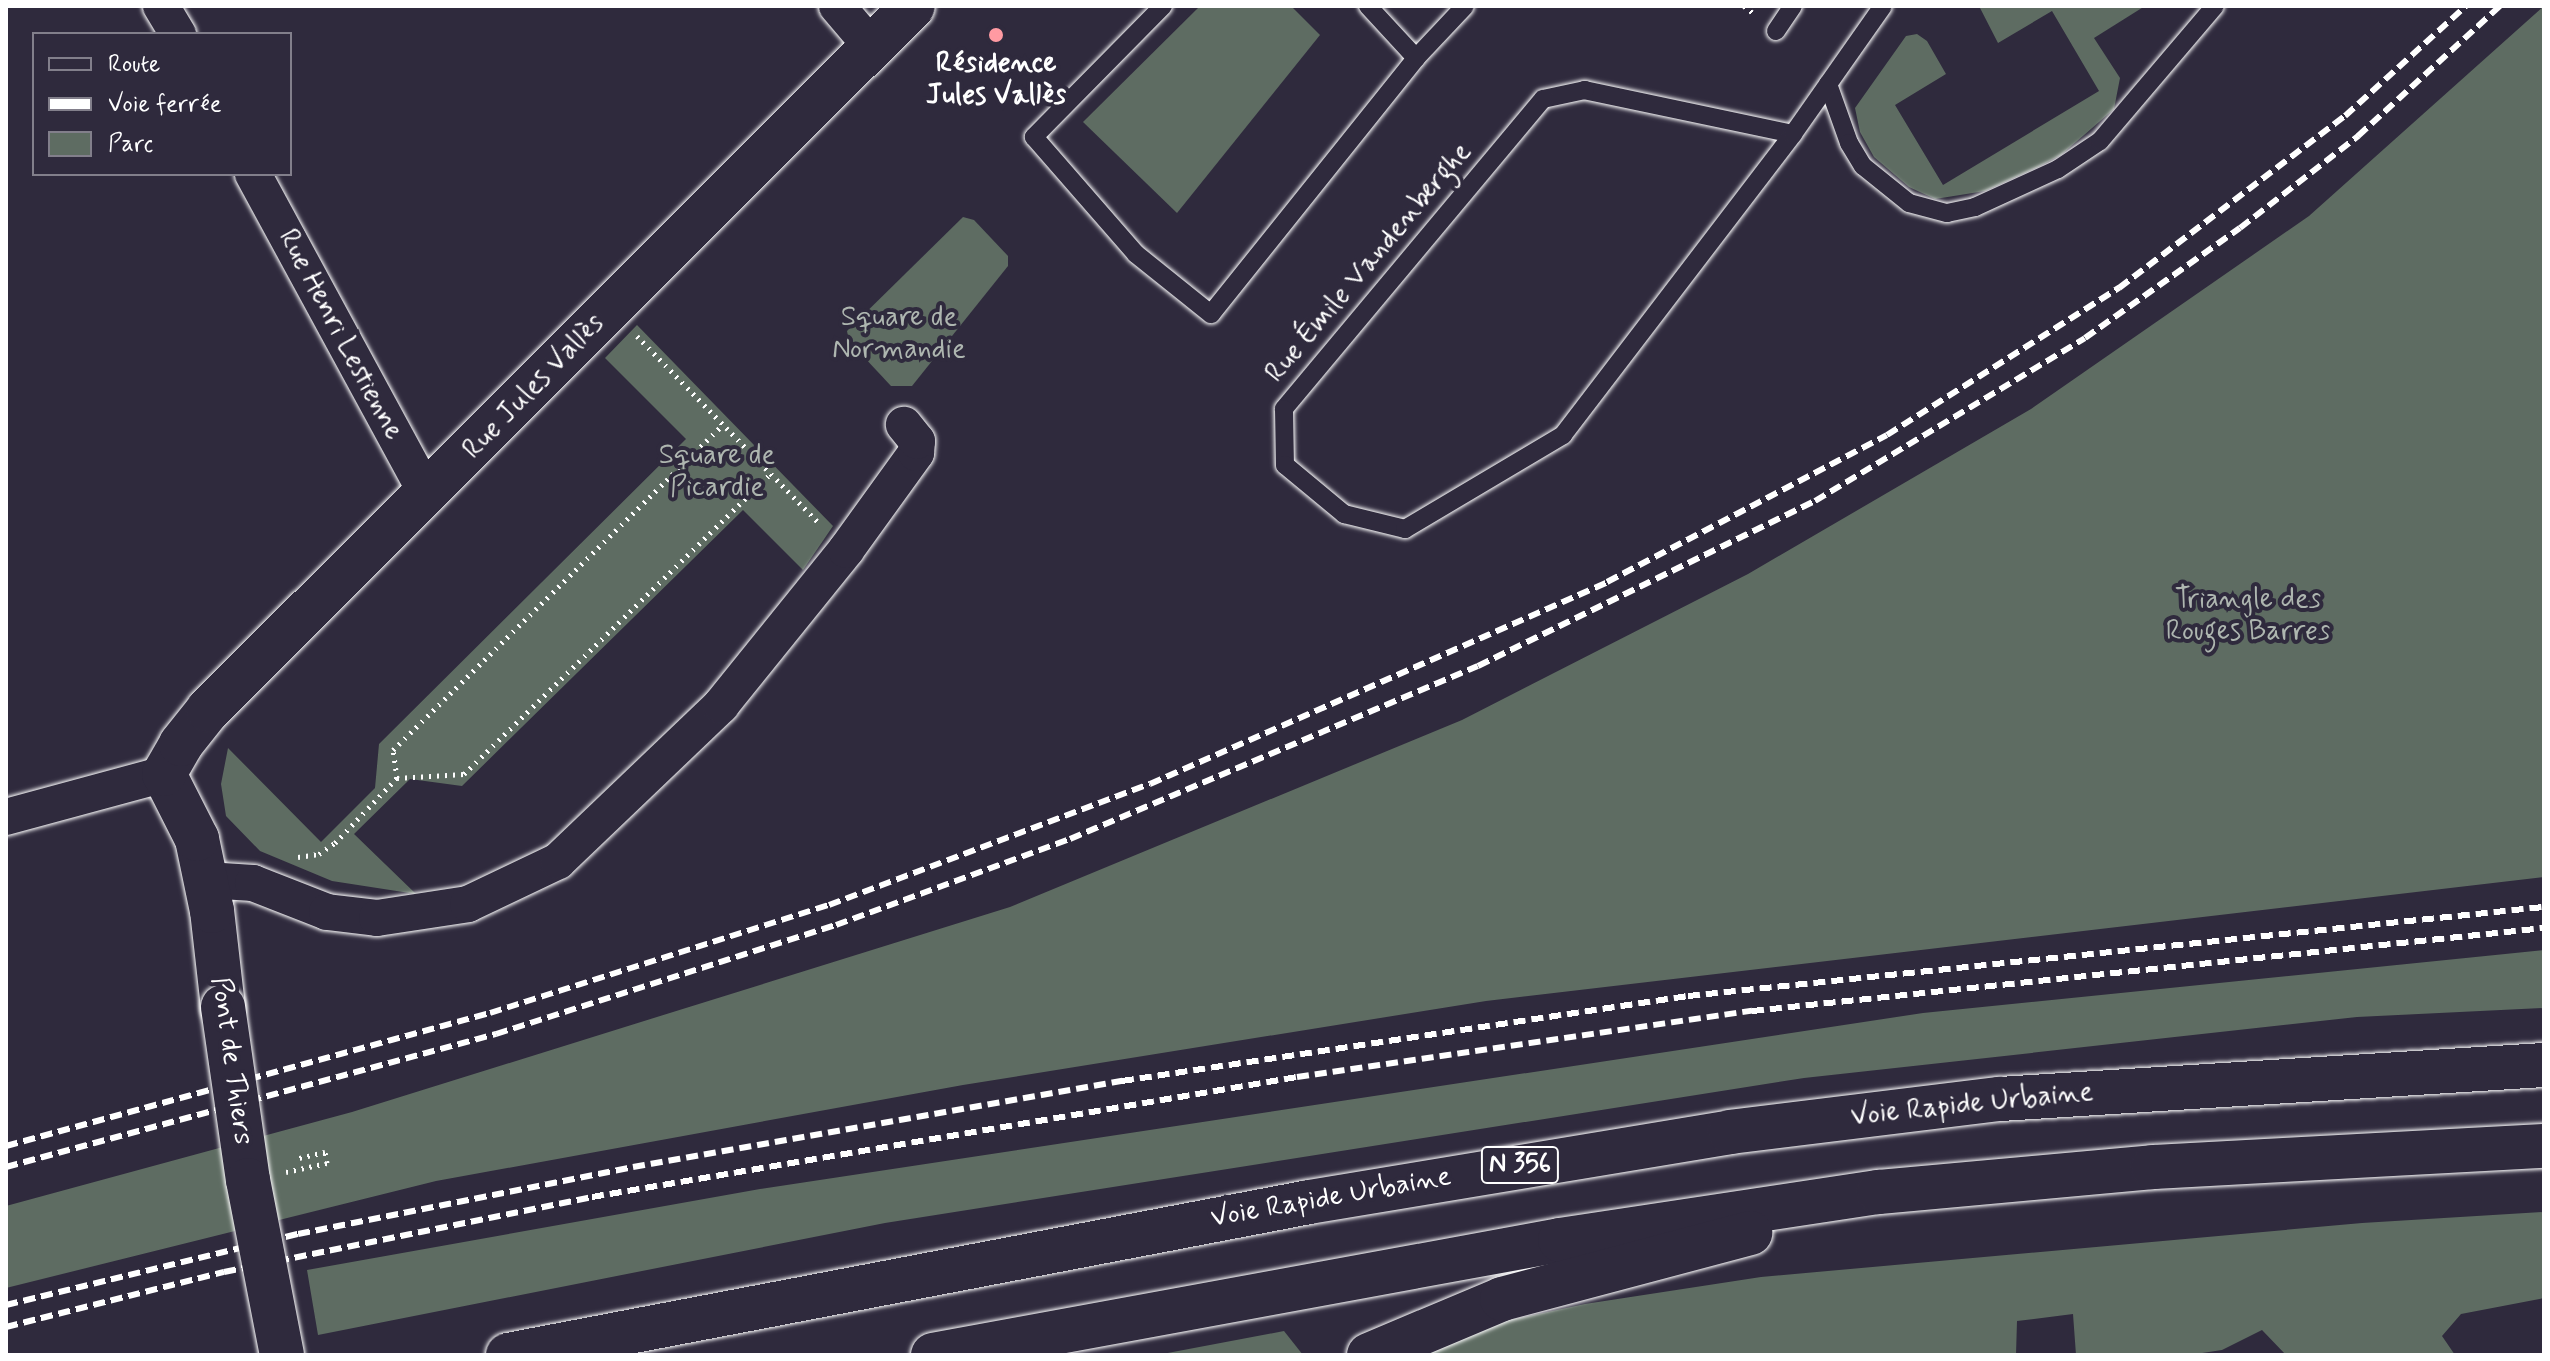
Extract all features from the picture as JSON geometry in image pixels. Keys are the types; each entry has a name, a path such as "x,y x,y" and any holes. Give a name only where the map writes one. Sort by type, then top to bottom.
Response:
{"main road":[{"name":"Rue Jules Vallès","path":"164,774 193,726 428,496 610,308 913,6"},
{"name":"Pont de Thiers","path":"164,774 188,816 207,880 248,1180 282,1355"},
{"name":"Voie Rapide Urbaine","path":"508,1355 1323,1199 1730,1132 2015,1098 2544,1065"},
{"path":"933,1355 1560,1240 1879,1192 2153,1167 2544,1146"},
{"path":"1369,1355 1502,1299 1689,1252 1879,1192"}],"street":[{"path":"161,6 177,32"},
{"path":"837,6 871,46"},
{"name":"Rue Henri Lestienne","path":"254,176 428,496"},
{"path":"207,880 253,883 327,912 377,918 468,904 536,876 581,841 721,705 846,550 916,453 917,441 904,425"},
{"path":"6,817 164,774"}],"lane":[{"path":"1163,6 1034,137 1136,254 1211,314 1416,58 1465,6"},
{"path":"1368,6 1416,58"},
{"path":"1776,31 1793,6"},
{"name":"Rue Émile Vandenberghe","path":"1793,134 1585,90 1543,99 1284,409 1285,465 1344,514 1405,529 1563,435 1793,134 1883,6"},
{"path":"1828,84 1849,143 1863,166 1909,203 1947,213 1975,207 2058,169 2100,141 2215,6"}],"path":[{"path":"610,308 846,550"},
{"path":"397,778 393,750 723,425"},
{"path":"293,857 319,854 335,843 397,778 464,774 771,473"},
{"path":"290,1172 327,1163 325,1152 299,1158"}],"green space":[{"path":"1200,6 1291,6 1320,35 1177,213 1083,122"},
{"path":"1979,6 2145,6 2094,38 2120,78 2114,109 2061,155 2038,167 1985,191 1935,199 1909,187 1874,157 1860,132 1855,108 1906,36 1917,34 1927,41 1946,74 1895,105 1943,185 2099,91 2052,11 1998,43"},
{"name":"Triangle des Rouges Barres","path":"2544,6 2544,877 1486,1001 963,1085 436,1181 6,1288 6,1206 352,1112 1010,907 1462,720 1748,574 2031,409 2309,216"},
{"name":"Square de Normandie","path":"963,217 974,220 1008,256 1008,266 912,386 891,386 849,341 847,331"},
{"name":"Square de Picardie","path":"637,325 833,526 803,570 743,510 462,786 410,779 354,834 416,894 332,881 260,851 226,816 221,784 228,748 321,842 375,788 379,744 686,439 605,358"},
{"path":"2544,950 2544,1008 2357,1017 1804,1078 885,1223 318,1335 307,1270 760,1189 1923,1013"},
{"path":"2544,1212 2544,1298 2461,1314 2442,1336 2455,1355 2286,1355 2262,1330 2222,1350 2189,1355 2076,1355 2073,1314 2017,1321 2016,1355 1416,1355 1472,1328 1585,1304 1761,1277 2362,1223"},
{"path":"1284,1331 1303,1355 1157,1355"}],"railway":[{"path":"6,1146 490,1013 829,905 1150,784 1607,582 1887,435 2119,288 2345,116 2466,6"},
{"path":"6,1167 496,1034 836,925 1070,839 1478,666 1815,501 2085,338 2240,228 2358,136 2500,6"},
{"path":"6,1305 298,1234 633,1167 1122,1081 1688,996 2544,907"},
{"path":"6,1327 224,1272 592,1197 1297,1077 1752,1011 2544,928"}],"place":[{"name":"Résidence Jules Vallès","path":"996,35"}]}
